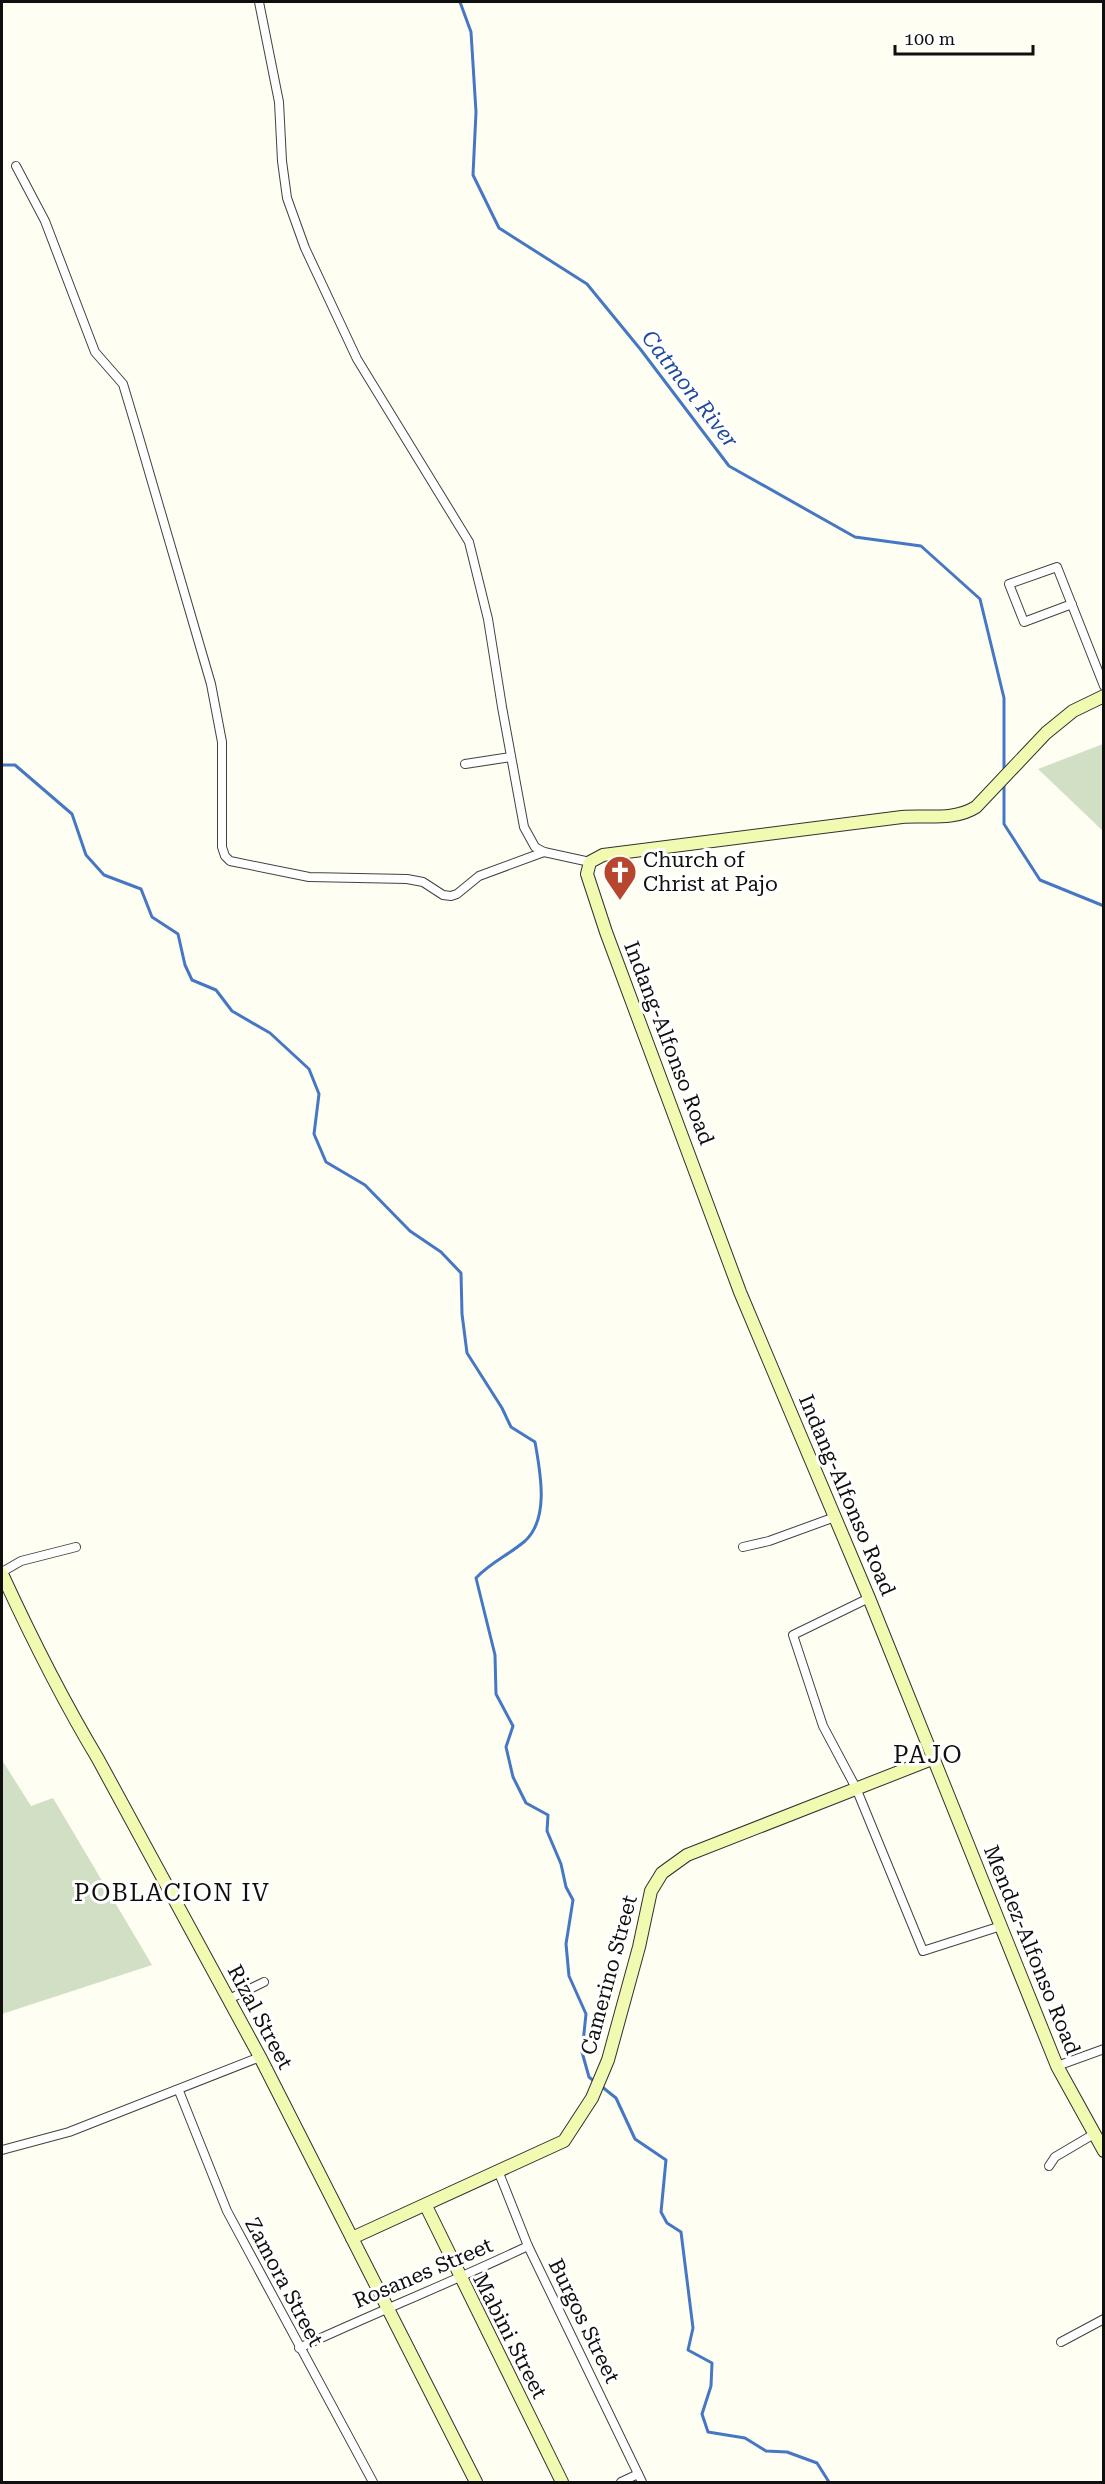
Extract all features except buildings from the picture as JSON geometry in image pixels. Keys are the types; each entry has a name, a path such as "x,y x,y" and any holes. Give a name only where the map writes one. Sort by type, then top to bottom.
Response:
{"main road":[{"path":"590,862 603,855 684,843 752,837 913,816 949,816 967,813 976,807 1046,733 1073,711 1104,696"},
{"name":"Indang-Alfonso Road","path":"590,862 587,874 606,932 740,1292 869,1598 932,1759"},
{"name":"Rizal Street","path":"2,1573 58,1688 260,2057 476,2482"},
{"name":"Camerino Street","path":"352,2238 499,2173 564,2141 592,2098 608,2060 639,1947 651,1891 662,1873 687,1855 932,1759"},
{"name":"Mendez-Alfonso Road","path":"932,1759 1057,2066 1104,2151"},
{"name":"Mabini Street","path":"426,2206 562,2482"}],"street":[{"path":"259,2 279,102 282,160 287,198 317,276 357,359 469,542 488,619 524,827 535,847 544,852 590,862"},
{"path":"16,166 45,221 95,352 123,384 211,684 222,742 222,847 225,856 230,861 309,877 407,879 423,882 443,895 451,896 457,894 479,876 544,852"},
{"path":"1072,604 1024,622 1009,584 1058,567 1104,686"},
{"path":"465,764 511,757"},
{"path":"743,1547 769,1541 835,1516"},
{"path":"2,1573 21,1561 76,1547"},
{"path":"869,1598 793,1635 823,1726 856,1788 923,1951 1001,1926"},
{"path":"229,1999 264,1982"},
{"path":"1057,2066 1104,2049"},
{"path":"2,2151 69,2132 179,2091 260,2057"},
{"name":"Zamora Street","path":"179,2091 227,2211 373,2482"},
{"path":"1049,2166 1055,2157 1094,2134"},
{"name":"Burgos Street","path":"499,2173 528,2246 642,2482"},
{"name":"Rosanes Street","path":"299,2348 528,2246"},
{"path":"1061,2342 1104,2319"},
{"path":"621,2482 638,2474"}],"green space":[{"path":"1103,744 1103,831 1038,769"},
{"path":"2,1760 31,1806 53,1798 152,1965 2,2014"}],"waterway":[{"name":"Catmon River","path":"460,2 471,32 476,112 473,175 499,228 587,284 641,350 729,466 855,537 921,546 980,599 1004,698 1004,772"},
{"path":"2,765 15,765 72,814 86,855 104,875 141,889 152,917 178,934 185,965 192,980 216,990 232,1011 270,1033 309,1069 319,1094 314,1134 326,1162 365,1185 410,1231 441,1252 461,1273 462,1314 467,1353 502,1408 511,1427 535,1442 537,1454 541,1494 538,1520 533,1531 525,1541 476,1578 495,1655 496,1694 513,1726 506,1747 513,1777 526,1803 548,1815 547,1831 561,1864 566,1887 573,1900 566,1944 569,1976 586,2014 582,2052 589,2077 595,2082"},
{"name":"Catmon River","path":"1004,784 1004,824 1040,880 1104,906"},
{"path":"601,2086 616,2098 635,2139 666,2160 661,2212 667,2223 681,2232 693,2328 688,2350 712,2363 711,2386 702,2414 708,2432 745,2438 766,2451 787,2452 817,2463 829,2482"}],"place":[{"name":"Church of Christ at Pajo","path":"620,901"}],"district":[{"name":"PAJO","path":"928,1755"},
{"name":"POBLACION IV","path":"172,1893"}]}
